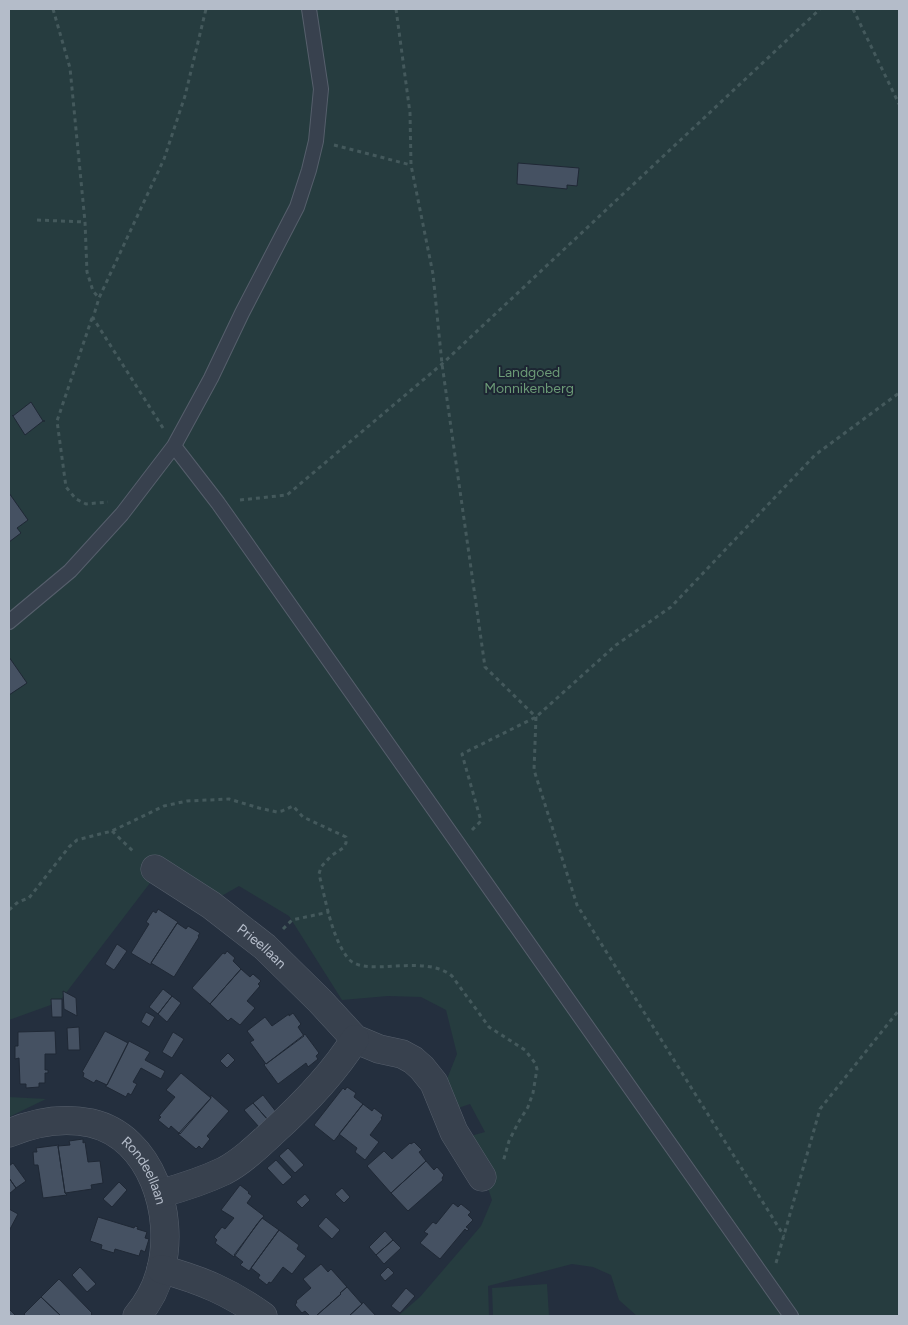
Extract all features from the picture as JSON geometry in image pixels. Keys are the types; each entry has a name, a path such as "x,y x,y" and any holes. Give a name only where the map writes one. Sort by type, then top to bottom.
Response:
{"street":[{"name":"Prieellaan","path":"155,869 211,906 265,947 356,1039 378,1049 402,1054 422,1068 434,1083 454,1132 482,1177"},
{"path":"159,1194 190,1186 225,1170 256,1148 298,1109 345,1055 356,1039"},
{"name":"Rondeellaan","path":"9,1133 23,1127 60,1120 92,1124 113,1133 130,1146 144,1162 159,1194 166,1238 161,1269 149,1297 137,1316"},
{"path":"161,1269 188,1276 218,1288 242,1301 263,1316"}],"lane":[{"path":"9,622 70,570 122,514 174,446 207,386 297,206 316,141 321,89 309,9"},
{"path":"174,446 218,503 791,1316"}],"path":[{"path":"53,9 70,68 85,222 87,272 93,291 99,298"},
{"path":"122,514 113,501 86,504 76,499 66,487 57,421 99,298 164,159 185,96 206,9"},
{"path":"396,9 410,113 411,165 433,274 442,364 485,667 536,717 534,770 577,905 784,1236"},
{"path":"218,503 287,495 442,364 820,9"},
{"path":"853,9 899,104"},
{"path":"316,141 411,165"},
{"path":"37,220 85,222"},
{"path":"92,318 174,446"},
{"path":"459,844 481,821 462,754 536,717 616,645 671,608 815,456 899,393"},
{"path":"9,910 18,902 29,898 77,840 112,831 164,806 188,801 229,799 277,812 293,806 303,817 346,837 346,843 343,848 331,856 321,867 319,874 335,934 348,959 360,967 418,965 445,970 452,976 490,1027 525,1050 535,1062 537,1069 533,1093 528,1107 509,1141 498,1180 495,1184 489,1183 482,1177"},
{"path":"112,831 130,849 155,869"},
{"path":"292,920 329,912"},
{"path":"770,1285 820,1109 899,1010"}],"green space":[{"name":"Landgoed Monnikenberg","path":"9,9 899,9 899,1316 637,1316 619,1300 611,1275 593,1267 572,1264 488,1286 489,1316 398,1316 420,1297 481,1226 492,1200 467,1137 485,1132 470,1104 455,1109 447,1079 457,1054 446,1010 421,997 388,996 342,1000 289,916 239,886 218,898 166,862 59,1002 9,1020"},
{"path":"9,1097 46,1099 9,1117"},
{"path":"547,1284 549,1316 493,1316 492,1288"}],"building":[{"path":"518,163 579,168 577,186 567,185 567,189 517,184"},
{"path":"31,402 43,421 25,435 13,416"},
{"path":"9,493 28,520 17,528 21,533 9,542"},
{"path":"9,657 27,683 9,695"},
{"path":"158,909 178,922 151,965 131,953 149,924 146,922 153,911 156,913"},
{"path":"177,923 186,929 188,926 200,933 174,977 151,963"},
{"path":"117,944 127,951 114,970 105,964"},
{"path":"227,951 235,958 233,961 241,969 210,1004 192,988 223,953 225,954"},
{"path":"241,969 250,977 253,974 261,981 258,984 260,986 247,1001 255,1008 240,1025 231,1018 228,1021 210,1004"},
{"path":"163,989 172,996 158,1014 149,1007"},
{"path":"63,991 76,998 77,1016 64,1009"},
{"path":"172,996 181,1003 167,1022 158,1014"},
{"path":"51,999 62,999 62,1017 52,1017"},
{"path":"146,1012 155,1017 149,1027 141,1022"},
{"path":"293,1013 301,1024 298,1027 304,1036 266,1064 250,1042 254,1040 247,1031 265,1017 272,1026"},
{"path":"79,1027 80,1050 68,1050 67,1028"},
{"path":"55,1031 56,1054 45,1054 45,1070 48,1070 48,1073 45,1073 45,1083 39,1083 39,1087 26,1088 26,1084 20,1084 19,1058 15,1059 15,1046 18,1046 18,1032"},
{"path":"105,1031 128,1043 107,1085 96,1080 94,1083 83,1077 84,1073 82,1072"},
{"path":"173,1032 184,1039 172,1058 162,1052"},
{"path":"305,1034 319,1053 316,1056 318,1059 308,1067 306,1063 278,1084 264,1065"},
{"path":"129,1041 150,1052 145,1060 165,1071 161,1079 141,1068 133,1082 137,1084 131,1095 128,1093 126,1097 105,1086"},
{"path":"228,1053 235,1060 227,1068 220,1061"},
{"path":"181,1073 211,1098 180,1134 171,1126 169,1129 158,1120 161,1117 159,1116 175,1097 166,1090"},
{"path":"347,1087 356,1093 354,1097 363,1104 334,1141 314,1125 343,1088 345,1090"},
{"path":"211,1095 229,1111 207,1136 210,1139 202,1149 199,1146 196,1149 178,1134 211,1098"},
{"path":"263,1095 277,1113 268,1120 253,1103"},
{"path":"253,1103 268,1120 259,1127 244,1110"},
{"path":"363,1104 372,1111 374,1108 383,1115 370,1135 379,1142 365,1160 355,1152 357,1148 339,1134"},
{"path":"83,1139 88,1162 100,1161 103,1183 91,1185 92,1189 65,1193 58,1146 70,1145 69,1141"},
{"path":"414,1142 422,1150 419,1152 426,1161 391,1193 367,1166 384,1151 392,1159 410,1143"},
{"path":"59,1145 65,1193 67,1195 43,1198 38,1165 34,1165 33,1152 37,1152 36,1148"},
{"path":"288,1148 304,1165 295,1173 279,1156"},
{"path":"276,1160 292,1177 283,1185 267,1168"},
{"path":"426,1161 434,1170 437,1167 444,1175 443,1180 408,1211 391,1193"},
{"path":"13,1163 26,1181 16,1188 9,1178 9,1166"},
{"path":"9,1178 16,1188 9,1194"},
{"path":"119,1182 127,1190 112,1207 103,1199"},
{"path":"240,1185 252,1196 247,1203 264,1216 234,1257 215,1243 217,1240 214,1237 222,1227 225,1229 234,1218 221,1210"},
{"path":"342,1188 350,1197 344,1203 335,1194"},
{"path":"305,1194 310,1200 302,1208 296,1202"},
{"path":"453,1203 458,1207 461,1204 471,1212 468,1215 473,1220 466,1227 469,1229 467,1231 465,1229 440,1259 420,1243 428,1234 424,1232 433,1222 436,1224"},
{"path":"9,1209 18,1214 9,1231"},
{"path":"98,1217 134,1228 135,1226 138,1227 137,1229 147,1232 145,1238 149,1239 145,1252 141,1250 139,1256 115,1249 114,1253 101,1249 102,1245 90,1241"},
{"path":"326,1217 340,1230 332,1239 318,1226"},
{"path":"262,1218 279,1230 249,1271 240,1265 243,1262 234,1255"},
{"path":"279,1230 299,1245 297,1249 306,1256 292,1274 283,1267 271,1283 269,1282 267,1285 258,1278 260,1275 251,1268"},
{"path":"385,1231 393,1240 376,1255 369,1247"},
{"path":"393,1240 401,1248 384,1264 376,1255"},
{"path":"321,1264 328,1272 331,1269 347,1287 316,1316 310,1316 305,1311 302,1313 295,1305 296,1301 311,1288 303,1279"},
{"path":"80,1267 96,1284 87,1292 72,1275"},
{"path":"388,1267 394,1273 385,1281 380,1275"},
{"path":"59,1279 93,1316 61,1316 41,1297"},
{"path":"347,1287 362,1304 349,1316 316,1316 341,1294"},
{"path":"406,1288 415,1296 400,1313 391,1306"},
{"path":"41,1297 61,1316 26,1316 24,1314"},
{"path":"363,1302 376,1316 349,1316 362,1304"},
{"path":"9,1309 16,1316 9,1316"}]}
